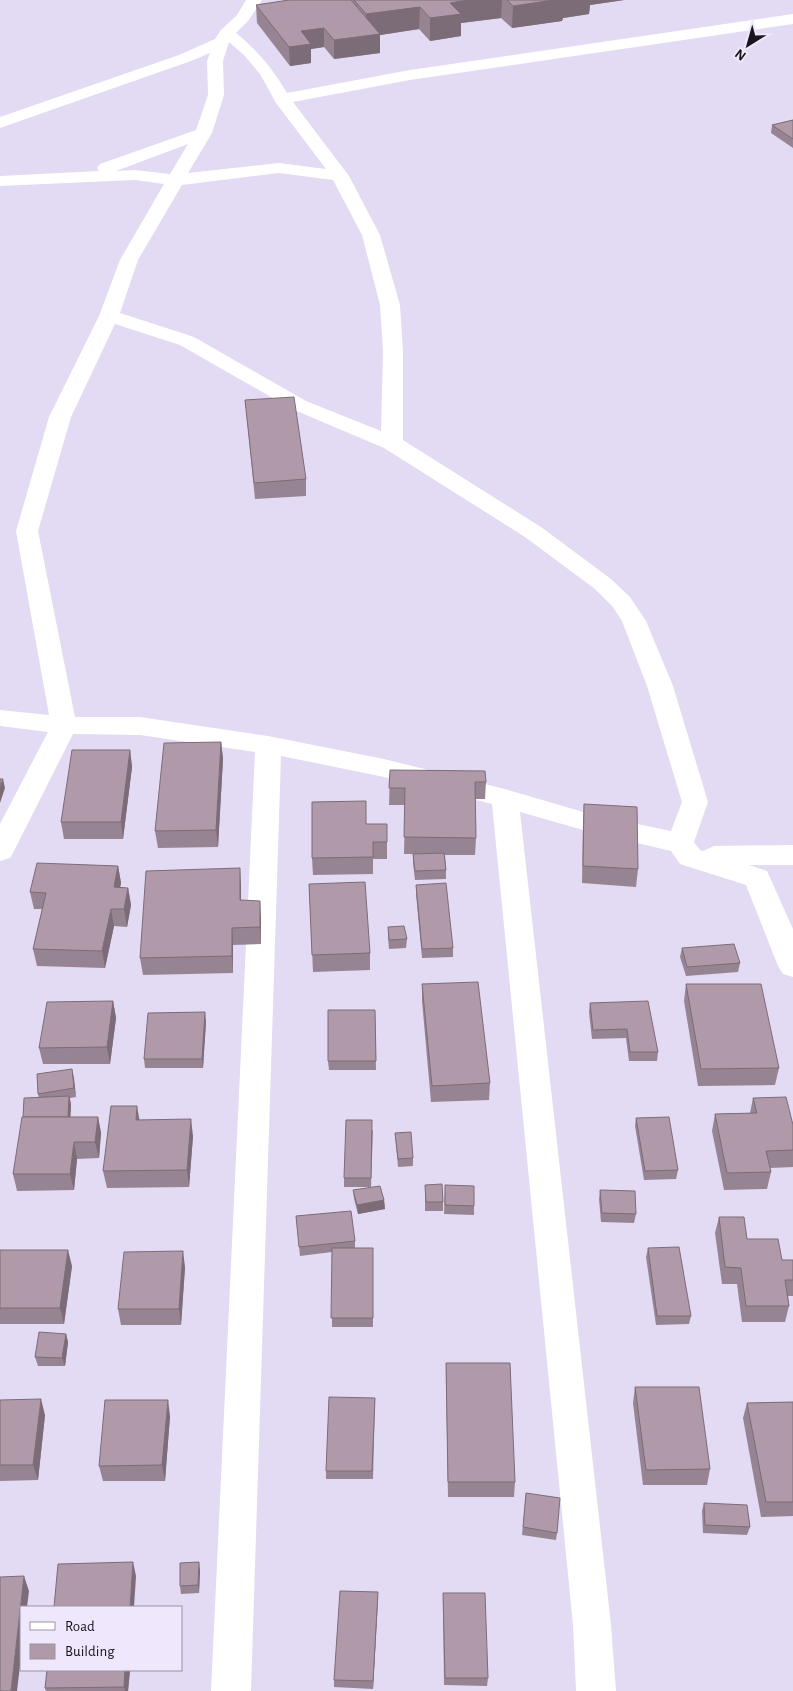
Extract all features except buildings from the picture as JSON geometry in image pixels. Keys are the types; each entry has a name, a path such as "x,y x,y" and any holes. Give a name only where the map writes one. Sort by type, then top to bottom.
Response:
{"street":[{"path":"0,122 169,64 224,37 243,18 254,0"},
{"path":"282,99 410,74 793,19"},
{"path":"224,37 250,52 267,72 282,99 340,176 371,236 390,305 393,351 392,443"},
{"path":"0,851 64,725 27,531 60,417 109,316 129,260 203,133 216,95 215,61 224,37"},
{"path":"83,176 203,133"},
{"path":"0,181 135,174 175,180 278,168 340,176"},
{"path":"109,316 187,341 299,405 392,443 533,532 603,584 622,602 634,621 660,686 695,802 685,850"},
{"path":"0,718 64,725 140,726 268,745 384,768 505,798 685,850 757,878 793,966"},
{"path":"230,1691 268,745"},
{"path":"505,798 590,1605 596,1691"},
{"path":"685,850 793,856"}]}
